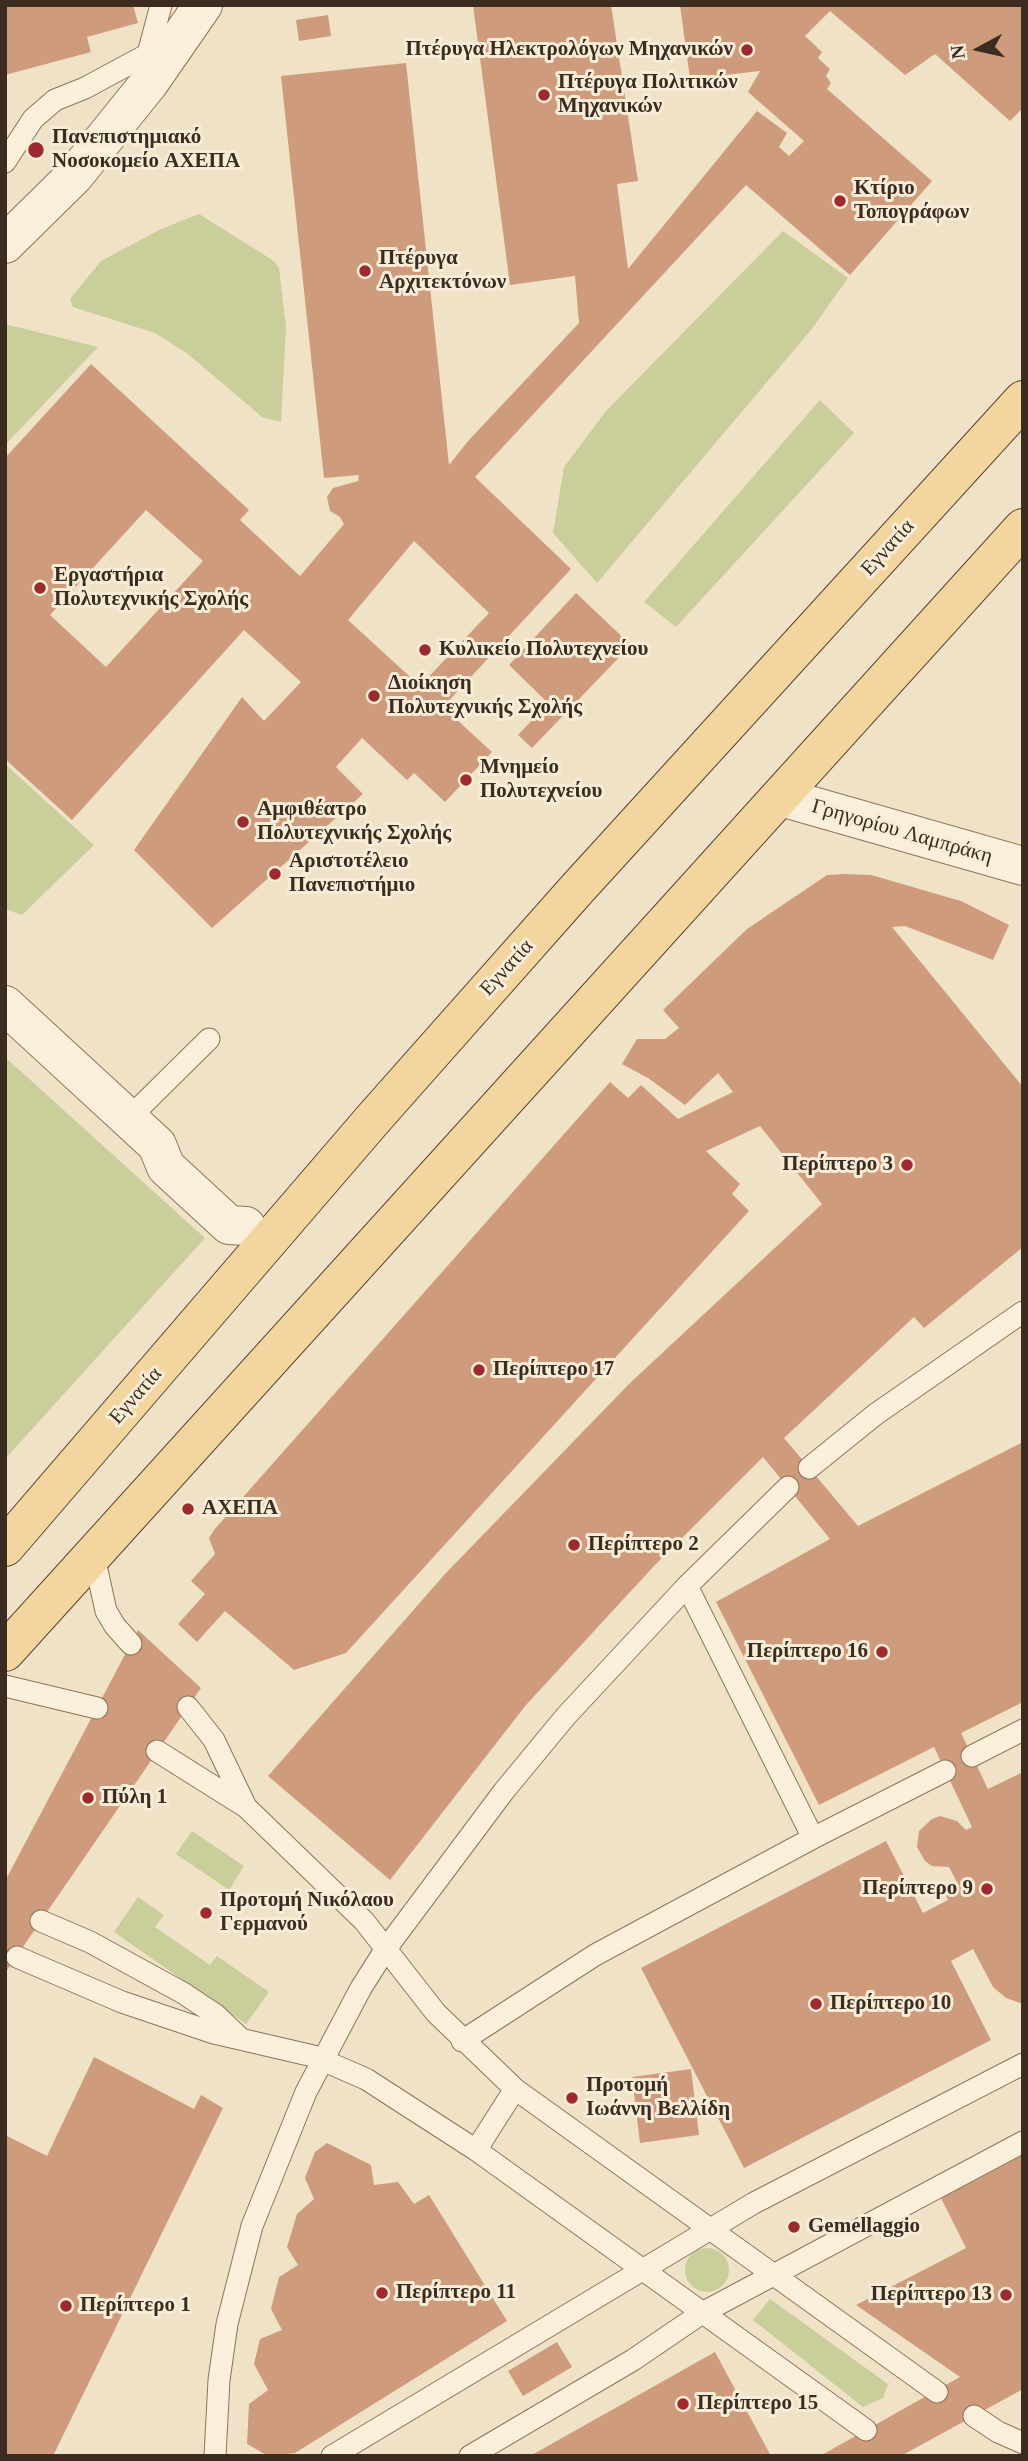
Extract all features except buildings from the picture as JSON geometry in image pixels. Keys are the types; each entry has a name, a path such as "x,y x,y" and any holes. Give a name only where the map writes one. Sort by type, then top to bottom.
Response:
{"main road":[{"name":"Εγνατία","path":"5,1547 256,1236 1023,400"},
{"path":"5,1652 1023,528"}],"street":[{"path":"5,244 74,176 149,83 203,5"},
{"name":"Γρηγορίου Λαμπράκη","path":"781,797 1023,866"},
{"path":"5,1005 157,1145 166,1167 220,1217 229,1225 256,1236"}],"lane":[{"path":"5,162 33,120 55,100 85,88 148,54 161,5"},
{"path":"129,1118 209,1040"},
{"path":"809,1468 876,1414 1023,1312"},
{"path":"215,2456 219,2380 237,2275 272,2170 322,2059 385,1950 536,1751 589,1689 687,1586 788,1487"},
{"path":"93,1552 106,1611 131,1644"},
{"path":"687,1586 813,1838"},
{"path":"5,1686 97,1708"},
{"path":"188,1707 214,1740 246,1807"},
{"path":"972,1756 1023,1730"},
{"path":"158,1751 246,1807 364,1921 385,1950 463,2041 515,2089 709,2230 775,2273 937,2392"},
{"path":"463,2041 595,1955 813,1838 945,1771"},
{"path":"41,1921 90,1941 183,1993 216,2015 239,2037"},
{"path":"17,1957 122,2002 214,2033 322,2059 394,2095 476,2150 866,2430"},
{"path":"332,2456 774,2191 1023,2064"},
{"path":"476,2150 515,2089"},
{"path":"470,2456 633,2360 702,2313 1023,2142"},
{"path":"974,2416 1023,2443"}],"green space":[{"path":"199,214 274,261 279,268 286,327 281,422 262,417 188,354 155,333 73,307 70,299 101,261 161,229"},
{"path":"783,231 848,278 811,330 597,583 553,533 564,467 606,411"},
{"path":"5,324 98,347 5,445"},
{"path":"820,400 854,433 676,627 644,602"},
{"path":"5,764 94,845 22,915 5,909"},
{"path":"5,1057 205,1238 5,1459"},
{"path":"192,1831 244,1866 229,1890 176,1854"},
{"path":"138,1897 164,1915 155,1927 210,1965 217,1956 269,1992 246,2024 114,1932"},
{"path":"707,2248 723,2254 729,2270 723,2286 707,2292 691,2286 685,2270 691,2254"},
{"path":"770,2299 888,2384 883,2398 863,2407 753,2320"}],"place":[{"name":"Πτέρυγα Ηλεκτρολόγων Μηχανικών","path":"747,50"},
{"name":"Πτέρυγα Πολιτικών Μηχανικών","path":"544,95"},
{"name":"Πανεπιστημιακό Νοσοκομείο ΑΧΕΠΑ","path":"36,150"},
{"name":"Κτίριο Τοπογράφων","path":"840,201"},
{"name":"Πτέρυγα Αρχιτεκτόνων","path":"365,271"},
{"name":"Εργαστήρια Πολυτεχνικής Σχολής","path":"40,588"},
{"name":"Κυλικείο Πολυτεχνείου","path":"425,650"},
{"name":"Διοίκηση Πολυτεχνικής Σχολής","path":"374,696"},
{"name":"Μνημείο Πολυτεχνείου","path":"466,780"},
{"name":"Αμφιθέατρο Πολυτεχνικής Σχολής","path":"243,822"},
{"name":"Αριστοτέλειο Πανεπιστήμιο","path":"275,874"},
{"name":"Περίπτερο 3","path":"907,1165"},
{"name":"Περίπτερο 17","path":"479,1370"},
{"name":"ΑΧΕΠΑ","path":"188,1509"},
{"name":"Περίπτερο 2","path":"574,1545"},
{"name":"Περίπτερο 16","path":"882,1652"},
{"name":"Πύλη 1","path":"88,1798"},
{"name":"Περίπτερο 9","path":"987,1889"},
{"name":"Προτομή Νικόλαου Γερμανού","path":"206,1913"},
{"name":"Περίπτερο 10","path":"816,2004"},
{"name":"Προτομή Ιωάννη Βελλίδη","path":"572,2098"},
{"name":"Gemellaggio","path":"794,2227"},
{"name":"Περίπτερο 11","path":"382,2293"},
{"name":"Περίπτερο 13","path":"1006,2295"},
{"name":"Περίπτερο 1","path":"66,2306"},
{"name":"Περίπτερο 15","path":"683,2404"}]}
